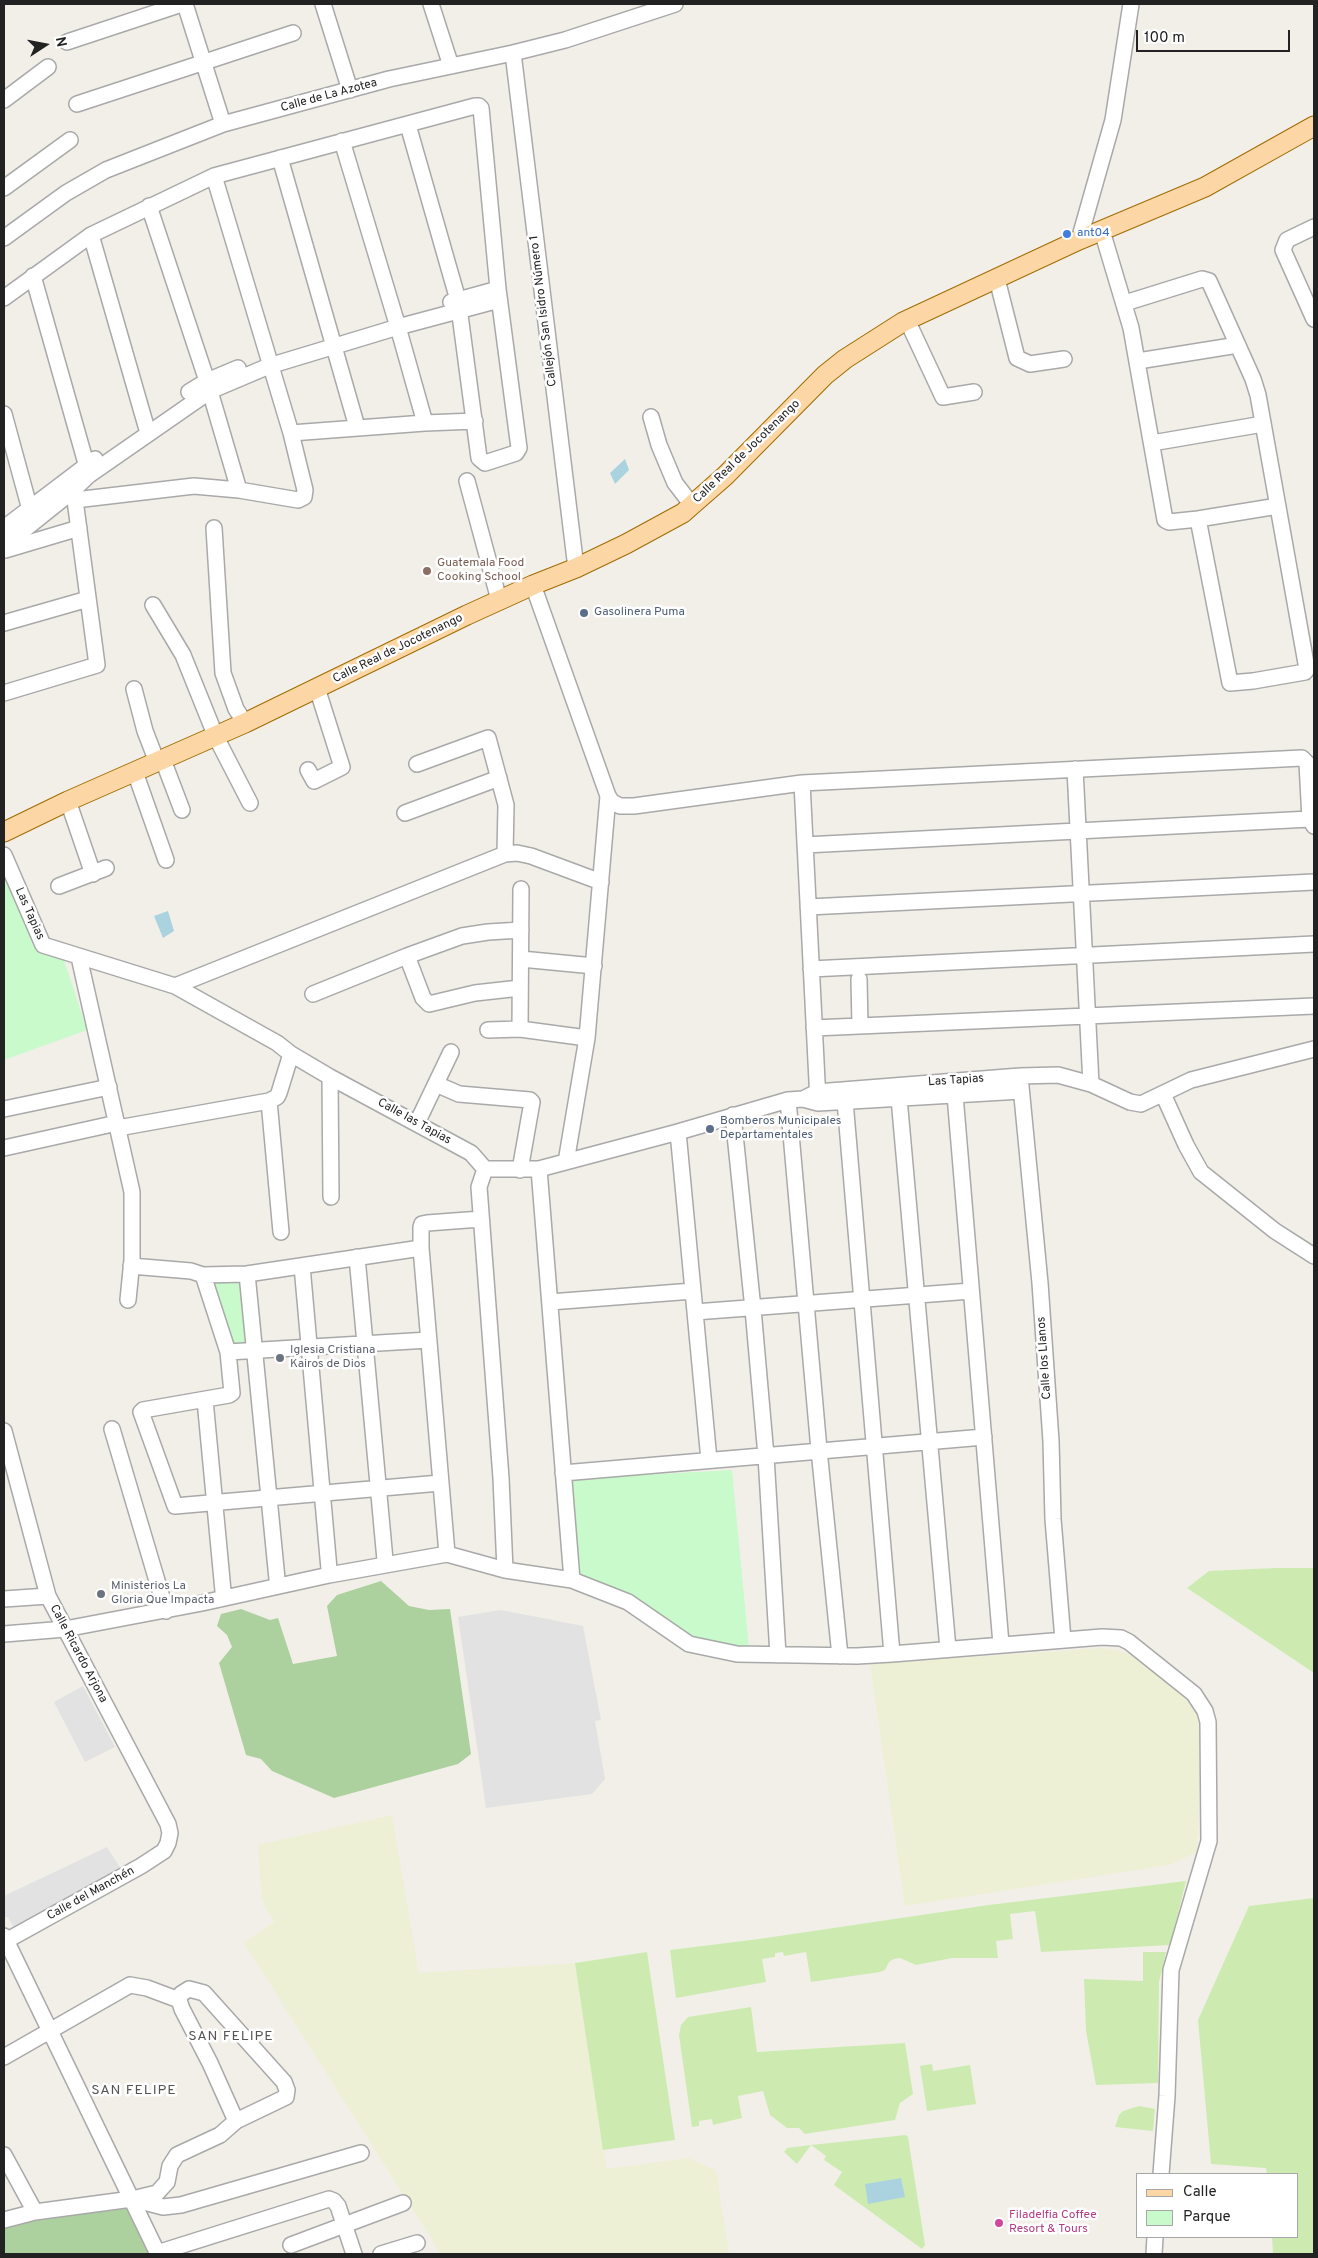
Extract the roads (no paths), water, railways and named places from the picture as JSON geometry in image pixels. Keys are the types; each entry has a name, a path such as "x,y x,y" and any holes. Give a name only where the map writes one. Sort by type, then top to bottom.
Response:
{"main road":[{"name":"Calle Real de Jocotenango","path":"4,832 245,724 499,600 576,568 626,544 683,513 825,375 845,359 907,320 1079,240 1205,187 1314,126"}],"street":[{"path":"67,42 183,4 223,124"},
{"path":"323,4 350,90"},
{"path":"432,4 452,66"},
{"name":"Calle de La Azotea","path":"4,238 66,193 106,170 223,124 350,90 565,40 676,4"},
{"path":"1079,240 1113,120 1131,4"},
{"path":"77,104 293,33"},
{"name":"Callejón San Isidro Número 1","path":"513,53 576,568"},
{"path":"4,100 48,67"},
{"path":"4,298 91,235 214,176 475,106 481,108 498,295 518,451 485,463 480,458 459,305 408,125"},
{"path":"4,188 70,140"},
{"path":"342,141 425,423"},
{"path":"280,158 331,342 357,427"},
{"path":"72,498 194,486 239,490 298,500 304,497 305,490 291,433 214,176"},
{"path":"149,206 209,386 239,490"},
{"path":"1313,314 1283,250 1287,240 1314,228"},
{"path":"1102,231 1125,303 1138,361 1165,520 1168,522 1198,519 1278,506"},
{"path":"91,235 146,427"},
{"path":"4,546 72,498 88,470 33,276"},
{"path":"997,279 1017,358 1030,364 1064,359"},
{"path":"1125,303 1206,279 1209,281 1253,379 1263,424 1307,669 1302,674 1232,684 1228,681 1198,519"},
{"path":"4,528 29,508 88,470 146,427 209,386 268,361 498,295"},
{"path":"907,320 944,397 974,392"},
{"path":"1138,361 1238,345"},
{"path":"4,414 34,524"},
{"path":"651,417 659,445 674,483 692,505"},
{"path":"291,433 357,427 475,421"},
{"path":"1152,443 1263,424"},
{"path":"467,482 499,600"},
{"path":"4,693 97,665 79,528 72,498"},
{"path":"4,550 79,528"},
{"path":"214,528 223,673 236,709 245,724"},
{"path":"533,585 608,796 612,802 620,806 634,806 802,783 1302,758 1306,763 1312,822 1079,831 805,845"},
{"path":"4,623 88,599"},
{"path":"153,606 183,655 216,737 250,803"},
{"path":"308,770 314,781 342,767 317,688"},
{"path":"134,689 145,731 182,810"},
{"path":"417,764 488,738 506,804 505,854"},
{"path":"1075,769 1090,1084"},
{"path":"135,772 166,860"},
{"path":"405,813 499,778"},
{"path":"505,1570 499,1459 479,1186 484,1169 539,1169 788,1100 813,1098 814,1028 802,783"},
{"path":"566,1162 587,1038 608,796"},
{"path":"59,886 100,871 68,802"},
{"path":"175,986 505,854 517,853 531,856 601,882"},
{"name":"Las Tapias","path":"4,855 43,945"},
{"path":"808,907 1314,882"},
{"path":"520,1030 521,889"},
{"path":"313,994 462,936 521,930"},
{"path":"811,968 1314,944"},
{"name":"Calle las Tapias","path":"43,945 175,986 277,1042 291,1054 330,1077 471,1153 484,1169"},
{"path":"407,956 423,998 429,1004 475,993 520,988"},
{"path":"79,957 132,1192 131,1266 128,1300"},
{"path":"521,959 594,966"},
{"path":"858,979 860,1026"},
{"path":"814,1028 1314,1006"},
{"path":"488,1030 520,1030 587,1038"},
{"name":"Las Tapias","path":"813,1098 844,1101 955,1095 1020,1084 1058,1075 1090,1084 1130,1102 1140,1104 1191,1080 1314,1049"},
{"path":"417,1123 451,1052"},
{"path":"4,1148 117,1125 270,1101 277,1097 279,1093 291,1054"},
{"path":"330,1077 331,1197"},
{"path":"436,1084 459,1094 530,1100 532,1102 520,1170"},
{"name":"Las Tapias","path":"813,1098 1020,1084"},
{"name":"Calle los Llanos","path":"1020,1084 1040,1283 1051,1441 1053,1519 1063,1640"},
{"path":"4,1109 109,1087"},
{"path":"1164,1094 1186,1145 1201,1172 1275,1231 1314,1256"},
{"path":"955,1095 1001,1644"},
{"path":"899,1098 948,1649"},
{"path":"788,1100 819,1450 840,1656"},
{"path":"270,1101 281,1232"},
{"path":"844,1101 892,1654"},
{"path":"733,1115 766,1456 778,1655"},
{"path":"678,1132 709,1460"},
{"path":"539,1169 572,1580"},
{"path":"447,1554 421,1248 422,1224 481,1219"},
{"path":"131,1266 191,1271 203,1275 248,1274 421,1248"},
{"path":"356,1257 385,1560"},
{"path":"302,1266 329,1568"},
{"path":"248,1274 277,1580"},
{"path":"203,1275 228,1352 232,1393 205,1400 143,1410 141,1412 175,1506 440,1483"},
{"path":"550,1302 693,1291"},
{"path":"695,1312 971,1291"},
{"path":"228,1352 429,1340"},
{"path":"205,1400 223,1591"},
{"path":"112,1429 166,1610"},
{"name":"Calle Ricardo Arjona","path":"4,1431 48,1596 168,1824 169,1838"},
{"path":"563,1473 984,1437"},
{"path":"4,1634 65,1629 166,1610 330,1575 447,1554 505,1570 572,1580 628,1602 689,1644 737,1654 840,1656 892,1654 1001,1644 1112,1637 1129,1642 1194,1694 1205,1710 1208,1722 1209,1841 1171,1970 1167,2096 1161,2173"},
{"path":"4,1599 48,1596"},
{"name":"Calle del Manchén","path":"5,1940 141,1866 164,1851 169,1838"},
{"path":"5,1940 157,2253 322,2200 334,2201 354,2254"},
{"path":"4,2057 130,1985 147,1988 179,2000"},
{"path":"4,2220 35,2212 153,2195 168,2182 170,2166 180,2152 220,2135 236,2121 283,2100 287,2090 284,2082 204,1993 189,1989 181,1994 179,2000 236,2121"},
{"path":"132,2199 164,2207 181,2205 361,2153"},
{"path":"4,2155 35,2212"},
{"path":"291,2245 404,2203"},
{"path":"1154,2254 1155,2238"},
{"path":"382,2254 417,2242"}],"water":[{"path":"625,459 629,470 615,484 610,473"},
{"path":"168,911 174,931 163,938 154,916"},
{"path":"901,2178 905,2197 868,2204 865,2184"}],"place":[{"name":"ant04","path":"1067,234"},
{"name":"Guatemala Food Cooking School","path":"427,571"},
{"name":"Gasolinera Puma","path":"584,613"},
{"name":"Bomberos Municipales Departamentales","path":"710,1129"},
{"name":"Iglesia Cristiana Kairos de Dios","path":"280,1358"},
{"name":"Ministerios La Gloria Que Impacta","path":"101,1594"},
{"name":"Filadelfia Coffee Resort & Tours","path":"999,2223"}],"district":[{"name":"SAN FELIPE","path":"231,2037"},
{"name":"SAN FELIPE","path":"134,2091"}]}
